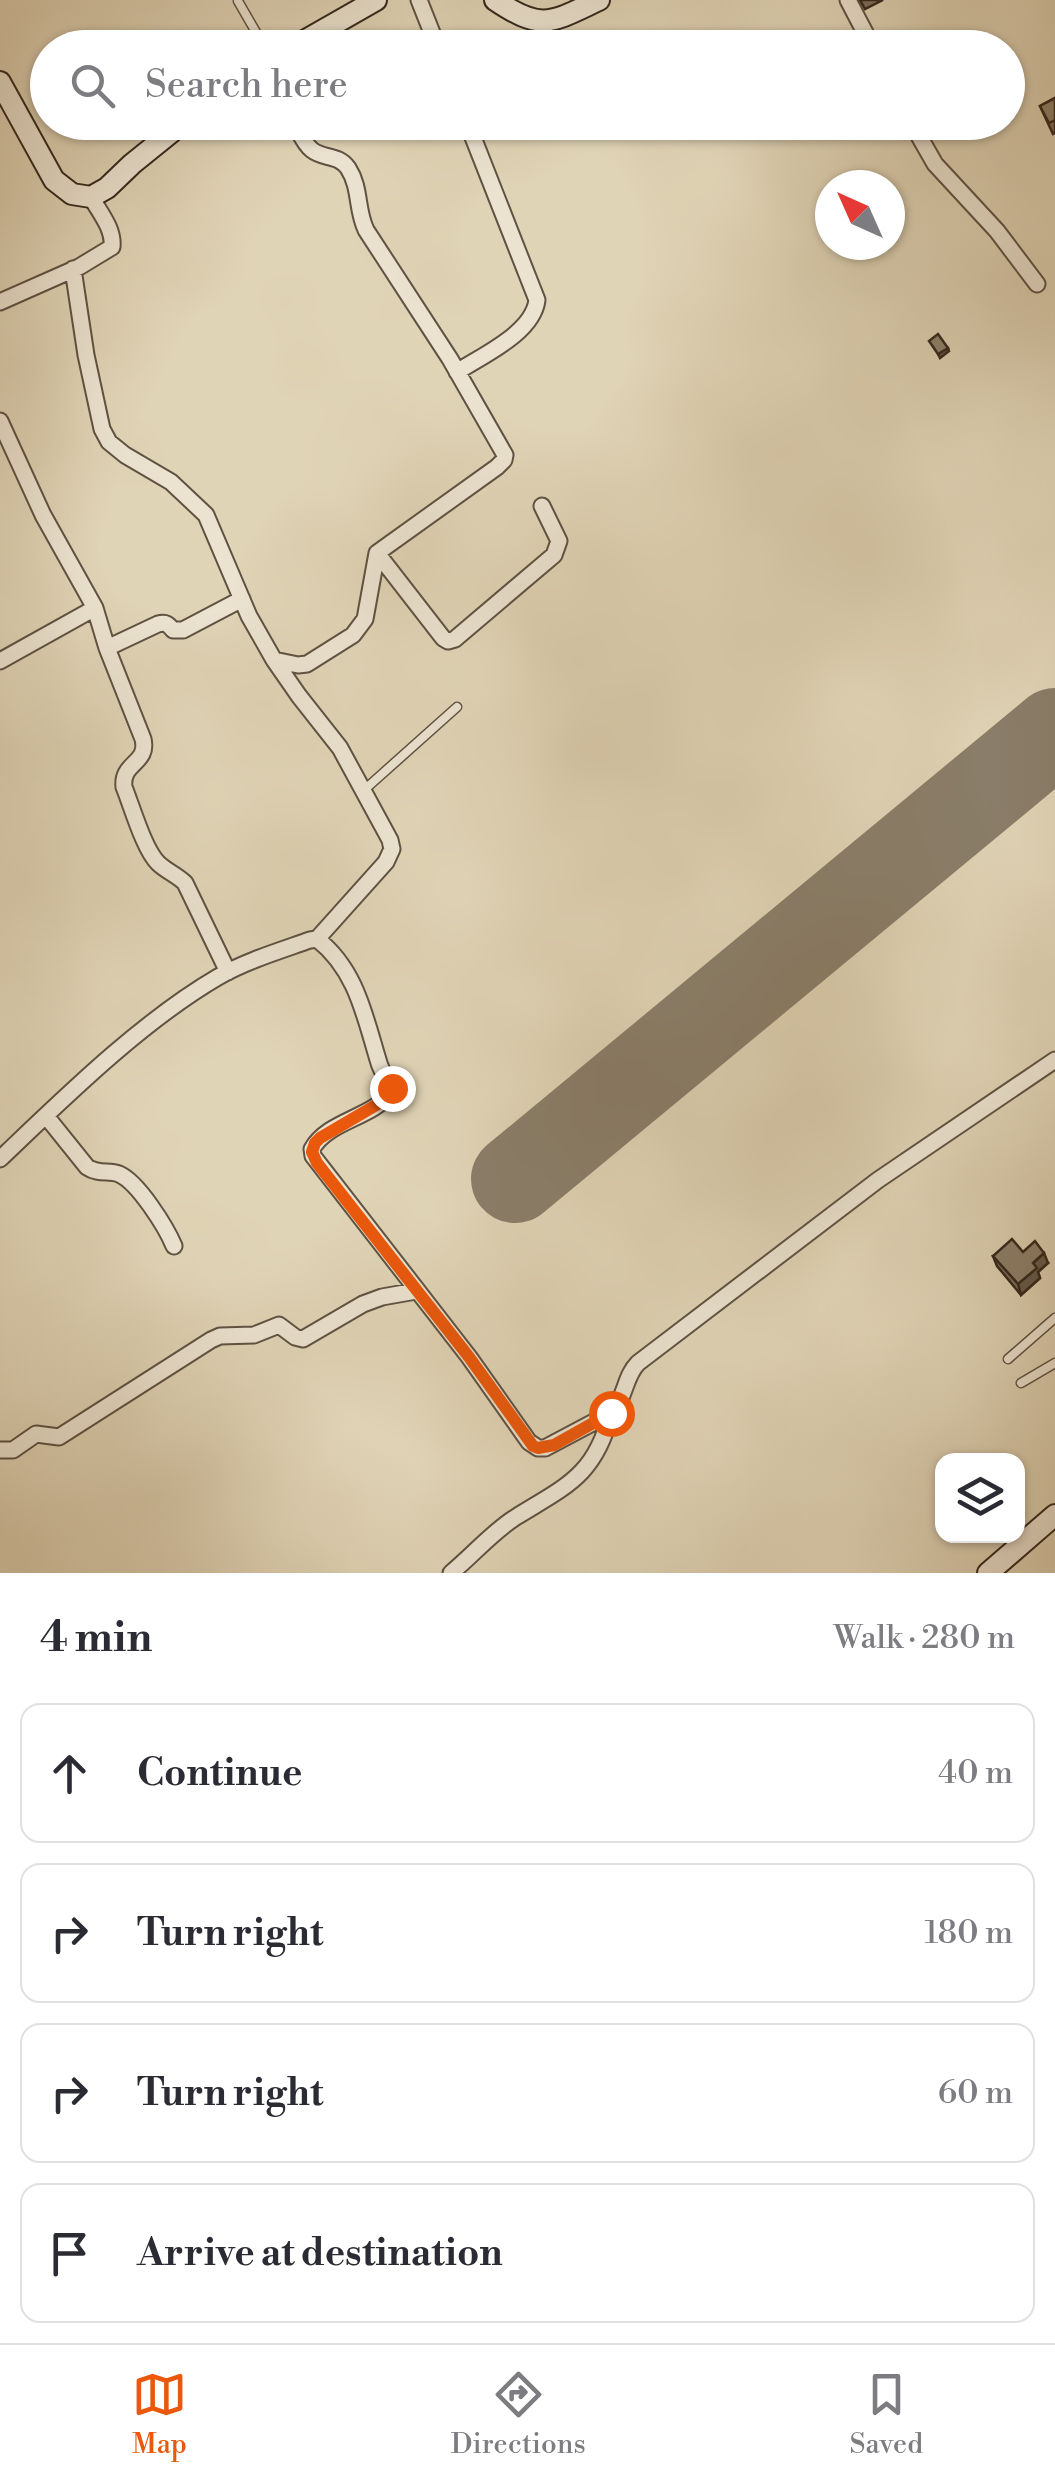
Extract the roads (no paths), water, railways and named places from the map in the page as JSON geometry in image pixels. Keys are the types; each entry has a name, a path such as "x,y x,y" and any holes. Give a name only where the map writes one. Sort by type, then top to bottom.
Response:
{"street":[{"path":"324,30 376,0"},
{"path":"420,0 431,30"},
{"path":"495,0 516,14 543,22 600,0"},
{"path":"848,0 864,30"},
{"path":"0,82 30,136"},
{"path":"32,140 54,180 72,194 91,197 163,140"},
{"path":"274,660 307,664 353,635 365,619 377,553 504,460 505,455 366,230 360,217 358,189 345,164 310,149 305,140"},
{"path":"457,372 516,334 536,310 537,300 475,140"},
{"path":"921,140 935,164 1038,284"},
{"path":"0,302 73,270 112,247 110,229 91,197"},
{"path":"0,1158 160,1018 228,972 317,939 386,862 392,849 340,748 274,660 242,599 206,515 171,482 108,442 86,355 73,270"},
{"path":"0,421 43,515 95,608 145,749 125,772 124,787 150,852 160,866 185,884 228,972"},
{"path":"377,553 448,641 554,554 559,541 542,506"},
{"path":"107,648 164,622 173,630 183,630 242,599"},
{"path":"0,661 95,608"},
{"path":"317,939 341,965 362,1001 382,1071 392,1091 383,1101 320,1138 312,1152 538,1448 554,1445 611,1413 638,1363 878,1180 1055,1060"},
{"path":"46,1116 87,1168 121,1174 139,1192 167,1228 174,1246"},
{"path":"0,1450 13,1450 36,1434 59,1437 220,1336 254,1335 279,1325 303,1339 363,1304 416,1291"},
{"path":"451,1573 507,1524 580,1476 597,1450 611,1413"},
{"path":"988,1573 1055,1515"}],"lane":[{"path":"238,1 254,30"},
{"path":"543,22 547,30"},
{"path":"363,791 457,706"},
{"path":"1008,1359 1055,1318"},
{"path":"1021,1383 1055,1363"}]}
